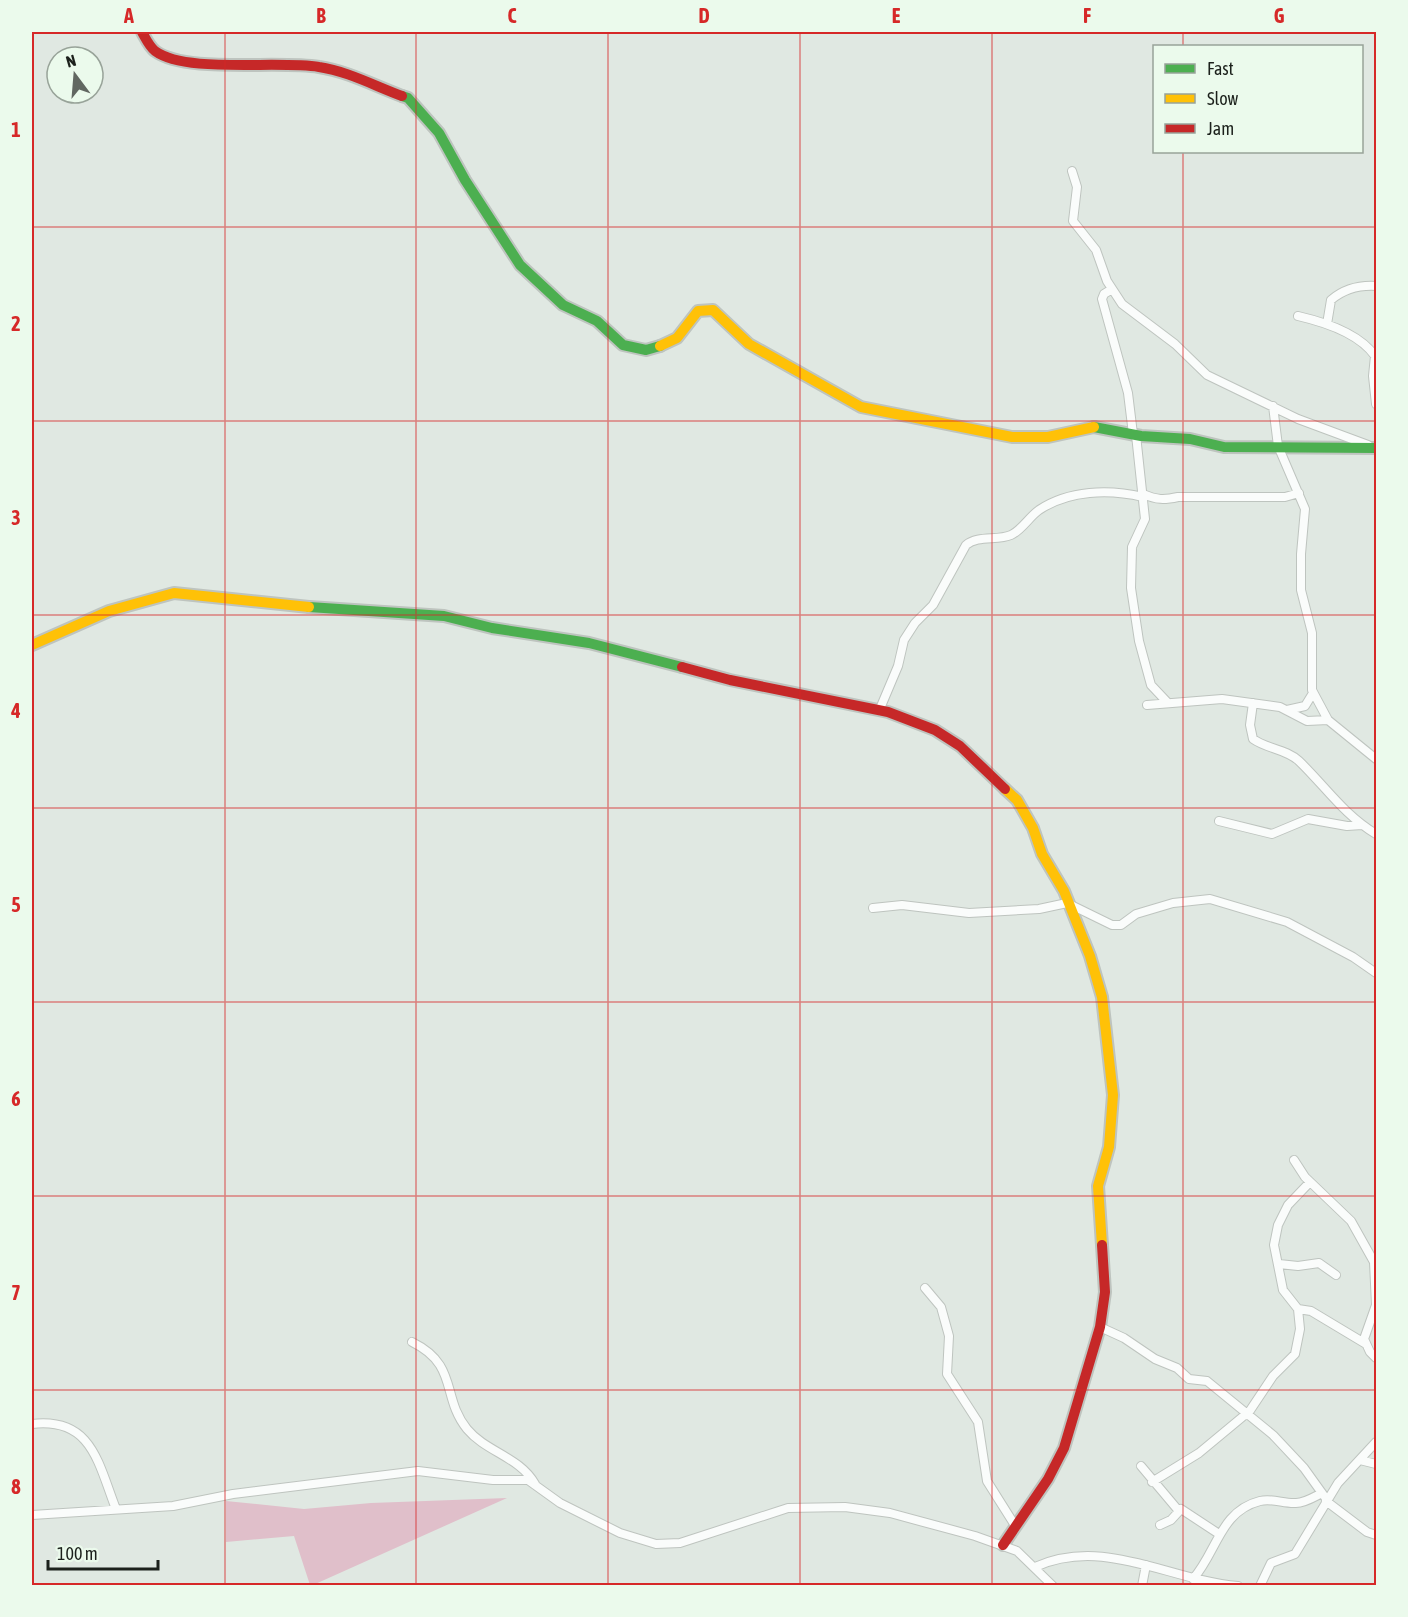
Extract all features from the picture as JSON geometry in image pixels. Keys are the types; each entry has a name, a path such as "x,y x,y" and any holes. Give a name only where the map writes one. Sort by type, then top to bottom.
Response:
{"street":[{"path":"142,32 156,52 180,61 197,64 260,63 336,70 400,93 417,106 439,133 465,180 520,265 563,305 597,321 610,335 629,348 646,350 664,345 677,338 698,311 713,310 762,353 861,407 931,423 1012,437 1048,438 1099,426 1135,434 1190,439 1224,447 1377,448"},
{"path":"1072,171 1077,181 1073,221 1096,250 1112,289 1134,315 1175,344 1207,375 1298,419 1377,448"},
{"path":"1328,324 1331,300 1337,295 1353,287 1377,286"},
{"path":"1112,289 1104,294 1102,299 1128,393 1143,496 1143,528 1132,547 1131,588 1139,641 1151,685 1168,703"},
{"path":"1298,316 1328,324 1376,356 1373,376 1377,404"},
{"path":"1273,406 1278,446 1305,509 1301,590 1312,633 1313,693 1328,720 1377,759"},
{"path":"879,711 898,666 904,640 915,623 933,604 966,545 976,540 1013,535 1037,511 1079,494 1117,492 1167,500 1178,497 1286,497 1299,493"},
{"path":"32,645 142,600 174,593 297,607 366,609 444,616 492,628 589,643 730,680 879,711 935,730 960,746 1017,800 1033,828 1042,854 1065,891 1067,903 1090,956 1102,998 1112,1063 1113,1095 1109,1147 1098,1186 1105,1292 1100,1327 1064,1448 1048,1479 1004,1545"},
{"path":"1287,710 1305,706 1313,693"},
{"path":"1147,705 1222,699 1287,710 1307,721 1328,720"},
{"path":"1253,703 1250,725 1253,739 1286,752 1298,760 1334,801 1362,825 1377,834"},
{"path":"1219,821 1272,834 1308,819 1347,826 1362,825"},
{"path":"873,908 902,905 969,913 1039,909 1067,903 1112,925 1121,925 1136,914 1173,903 1210,899 1287,922 1353,957 1377,973"},
{"path":"1294,1160 1310,1182 1351,1221 1374,1262 1376,1305 1365,1335 1366,1344"},
{"path":"1152,1482 1199,1454 1246,1415 1273,1376 1295,1354 1300,1329 1298,1309 1283,1290 1274,1245 1278,1225 1288,1205 1310,1182"},
{"path":"1279,1264 1298,1266 1319,1263 1336,1275"},
{"path":"925,1288 941,1307 949,1336 947,1374 978,1422 987,1481 1016,1527"},
{"path":"1298,1309 1311,1311 1366,1344 1377,1358"},
{"path":"1100,1327 1124,1338 1155,1359 1177,1368 1189,1379 1207,1381 1273,1435 1296,1460 1325,1498 1367,1532 1377,1535"},
{"path":"412,1342 428,1351 442,1367 465,1427 473,1436 523,1469 536,1485"},
{"path":"32,1424 63,1425 75,1429 83,1437 94,1454 116,1509"},
{"path":"1260,1586 1271,1563 1294,1554 1325,1498 1377,1442"},
{"path":"1360,1460 1377,1464"},
{"path":"1141,1467 1178,1510 1185,1510 1219,1534"},
{"path":"32,1515 173,1506 233,1494 417,1471 493,1480 528,1480 560,1503 620,1533 656,1545 680,1543 789,1508 845,1507 890,1513 1004,1545 1017,1551 1053,1586"},
{"path":"1191,1581 1211,1556 1219,1534 1235,1514 1260,1501 1301,1503 1325,1498"},
{"path":"1160,1525 1171,1520 1178,1510"},
{"path":"1035,1568 1046,1563 1089,1554 1146,1565 1191,1581 1238,1586"},
{"path":"1142,1586 1146,1565"}],"shaded area":[{"path":"507,1498 313,1585 310,1585 294,1536 226,1542 226,1501 304,1509 371,1503"}],"traffic: fast":[{"path":"402,96 408,98 439,133 465,180 520,265 563,305 597,321 623,345 646,350 660,346"},
{"path":"1094,427 1141,436 1190,439 1224,447 1376,448"},
{"path":"309,607 444,616 492,628 589,643 682,667"}],"traffic: slow":[{"path":"660,346 677,338 698,311 713,310 749,344 861,407 1012,437 1048,437 1094,427"},
{"path":"32,645 109,611 174,593 309,607"},
{"path":"1005,789 1017,800 1033,828 1042,854 1064,891 1090,956 1102,997 1113,1095 1109,1147 1098,1186 1102,1245"}],"traffic: jam":[{"path":"142,32 155,51 169,58 209,64 319,67 350,75 402,96"},
{"path":"682,667 730,680 888,712 935,730 960,746 1005,789"},
{"path":"1003,1545 1048,1479 1064,1448 1100,1327 1105,1292 1102,1245"}]}
